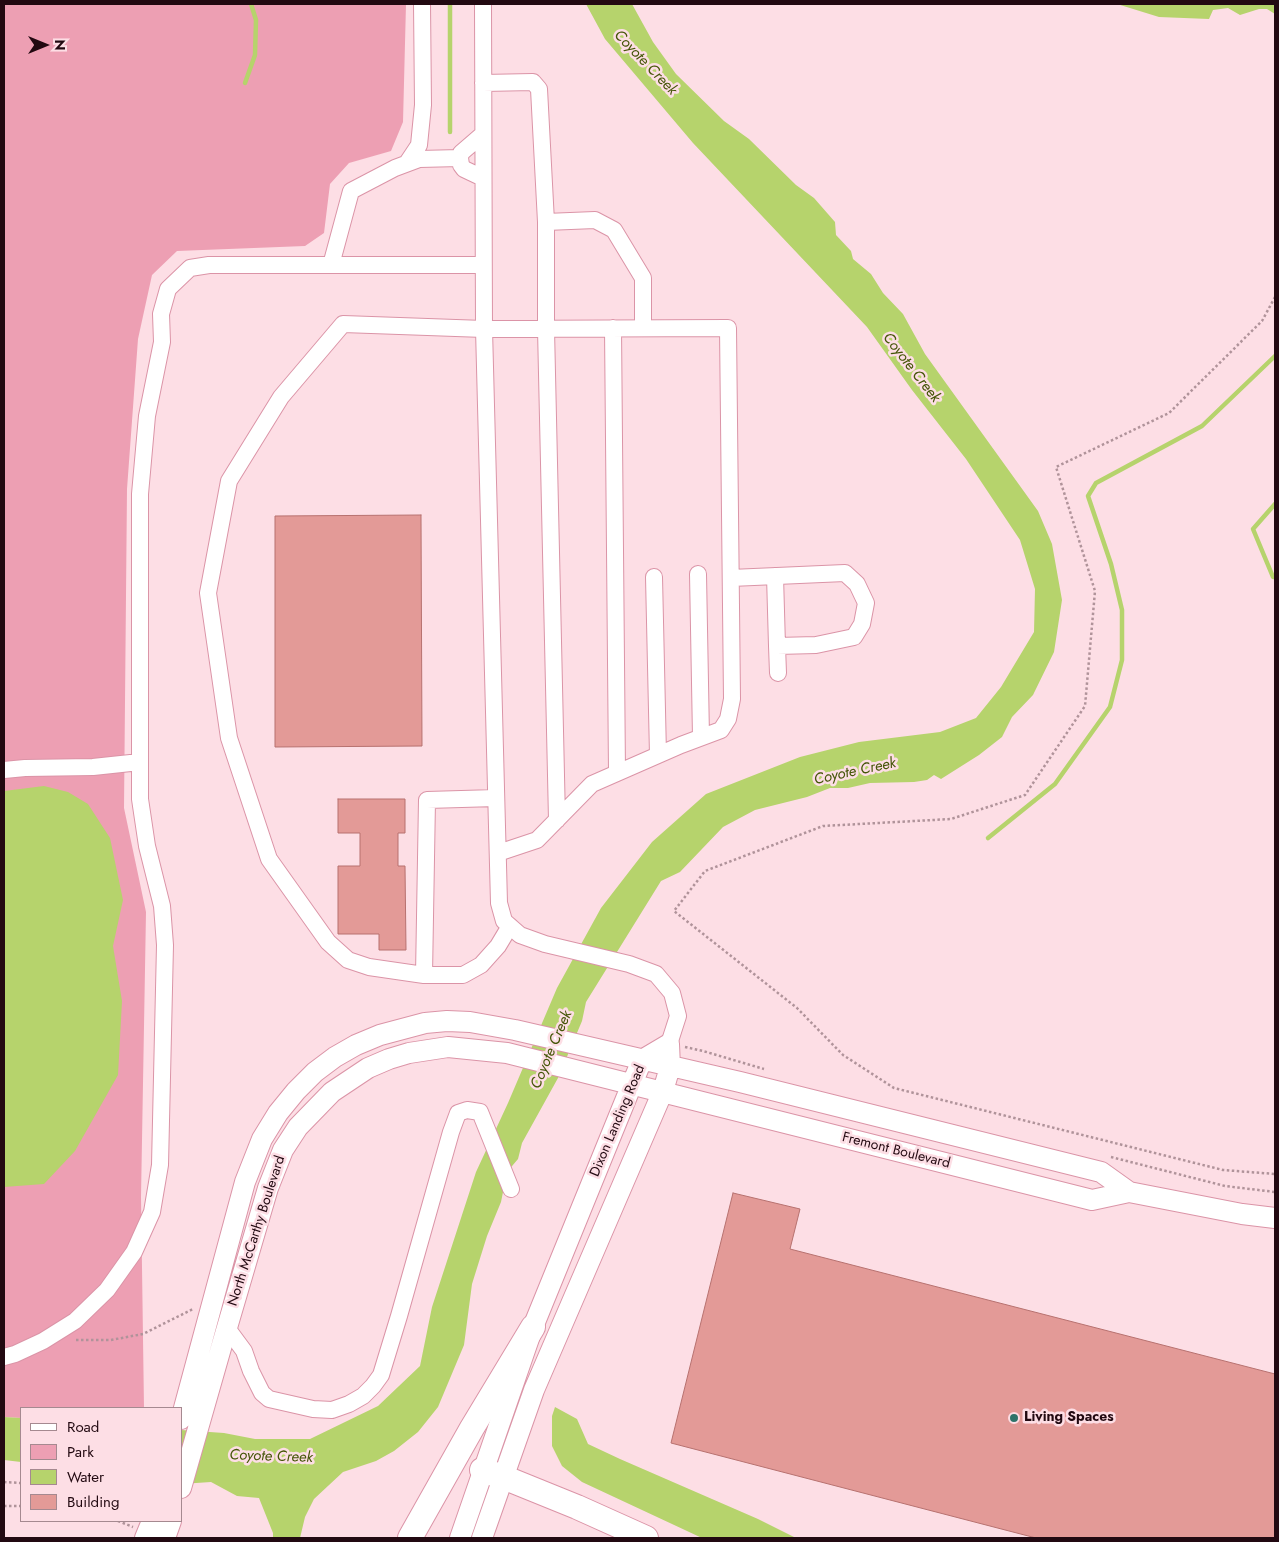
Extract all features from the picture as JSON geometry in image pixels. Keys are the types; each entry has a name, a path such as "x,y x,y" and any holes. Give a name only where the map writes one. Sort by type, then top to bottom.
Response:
{"highway":[{"path":"410,1538 467,1436 533,1327"},
{"path":"493,1473 646,1538"}],"main road":[{"name":"North McCarthy Boulevard","path":"182,1415 245,1182 254,1156 278,1113 296,1091 315,1072 335,1057 356,1045 402,1028 440,1022 470,1022 515,1030 670,1067"},
{"name":"Dixon Landing Road","path":"460,1538 493,1473 534,1390 663,1091 670,1067 669,1044 642,1060 533,1327 493,1473 482,1538"},
{"name":"North McCarthy Boulevard","path":"182,1484 220,1348 276,1166 283,1150 298,1127 314,1108 332,1092 368,1068 389,1059 430,1049 448,1047 507,1053 663,1091"},
{"name":"Fremont Boulevard","path":"670,1067 740,1082 1101,1172 1129,1192"},
{"name":"Fremont Boulevard","path":"663,1091 1092,1200 1129,1192 1242,1214 1275,1218"},
{"path":"254,1156 276,1166"},
{"path":"165,1538 172,1522"}],"lane":[{"path":"407,163 419,145 420,137 422,105 422,4"},
{"path":"483,4 484,329 499,903 504,921 520,935 545,944 629,964 656,974 672,992 678,1016 669,1044"},
{"path":"483,83 533,82 539,89 546,222 546,329 557,820"},
{"path":"483,134 461,154 460,158 464,169 483,178"},
{"path":"331,265 351,191 395,168 419,159 460,158"},
{"path":"546,222 595,220 614,230 643,278 643,328"},
{"path":"4,1357 43,1341 75,1321 107,1290 134,1252 152,1212 160,1166 165,945 162,906 148,846 140,799 140,494 147,416 162,342 161,314 168,288 190,268 209,265 483,265"},
{"path":"498,853 536,840 592,784 721,730 728,719 732,699 728,328 484,329 344,324 281,397 229,480 208,593 229,738 269,859 328,942 348,960 369,967 424,975 463,975 481,965 498,946 510,926"},
{"path":"612,328 617,773"},
{"path":"731,578 845,573 857,584 866,603 862,624 854,637 816,645 777,646"},
{"path":"698,574 702,737"},
{"path":"775,576 778,673"},
{"path":"654,577 658,755"},
{"path":"4,770 140,762"},
{"path":"424,975 427,800 496,798"},
{"path":"226,1328 244,1351 258,1386 269,1399 313,1409 332,1410 348,1404 362,1396 373,1386 381,1375 386,1362 458,1113 467,1110 480,1112 511,1189"}],"path":[{"path":"1275,297 1262,321 1169,413 1056,467 1095,591 1085,706 1025,795 951,819 823,826 705,872 674,911 797,1008 843,1055 894,1088 1223,1170 1275,1174"},
{"path":"71,1340 111,1340 143,1334 197,1306 212,1307"},
{"path":"4,1482 20,1483"},
{"path":"4,1506 20,1506"},
{"path":"121,1522 145,1530"}],"green space":[{"path":"4,4 406,4 403,122 391,151 349,163 330,184 324,233 305,246 177,251 152,275 138,339 127,489 124,808 146,912 141,1197 144,1407 20,1407 20,1418 4,1417"}],"water":[{"name":"Coyote Creek","path":"586,4 632,4 653,42 676,74 724,121 749,139 796,185 814,198 835,222 836,235 851,251 853,259 871,274 883,293 903,314 925,354 1038,511 1052,544 1062,600 1054,652 1033,695 1012,717 1002,737 979,755 941,779 934,775 927,780 914,782 870,783 848,788 830,788 807,797 755,810 723,827 680,872 661,881 586,1002 582,1021 558,1078 522,1143 518,1159 507,1172 501,1202 487,1236 472,1284 464,1345 438,1407 418,1432 394,1451 376,1461 343,1472 314,1499 305,1517 300,1538 273,1538 273,1533 259,1498 237,1496 211,1482 182,1484 182,1430 224,1433 255,1439 310,1439 378,1406 420,1366 432,1307 476,1172 557,988 601,908 652,842 706,794 800,757 859,742 940,732 976,718 1001,687 1034,632 1035,589 1020,540 966,459 912,390 867,327 693,143 605,39"},
{"path":"1117,4 1275,4 1275,14 1267,9 1259,9 1240,15 1228,8 1213,10 1209,19 1159,17"},
{"path":"44,786 68,792 88,804 110,838 123,900 113,946 122,1001 118,1075 75,1151 44,1184 4,1187 4,791"},
{"path":"555,1407 577,1419 588,1444 758,1519 796,1538 702,1538 582,1482 562,1466 552,1446 552,1416"},
{"path":"4,1417 20,1418 20,1462 4,1460"}],"building":[{"path":"421,515 422,746 275,747 275,516"},
{"path":"338,799 405,799 405,833 398,833 398,866 405,866 406,950 379,950 379,934 338,934 338,866 360,866 360,833 338,833"},
{"path":"733,1193 800,1209 790,1249 1275,1374 1275,1538 1036,1538 671,1443"}],"waterway":[{"path":"245,83 255,55 256,20 251,4"},
{"path":"450,4 450,132"},
{"path":"988,838 1055,784 1110,707 1122,660 1122,610 1111,564 1088,496 1096,483 1202,426 1275,356"},
{"path":"1275,504 1253,529 1273,577 1275,577"}],"place":[{"name":"Living Spaces","path":"1014,1418"}]}
